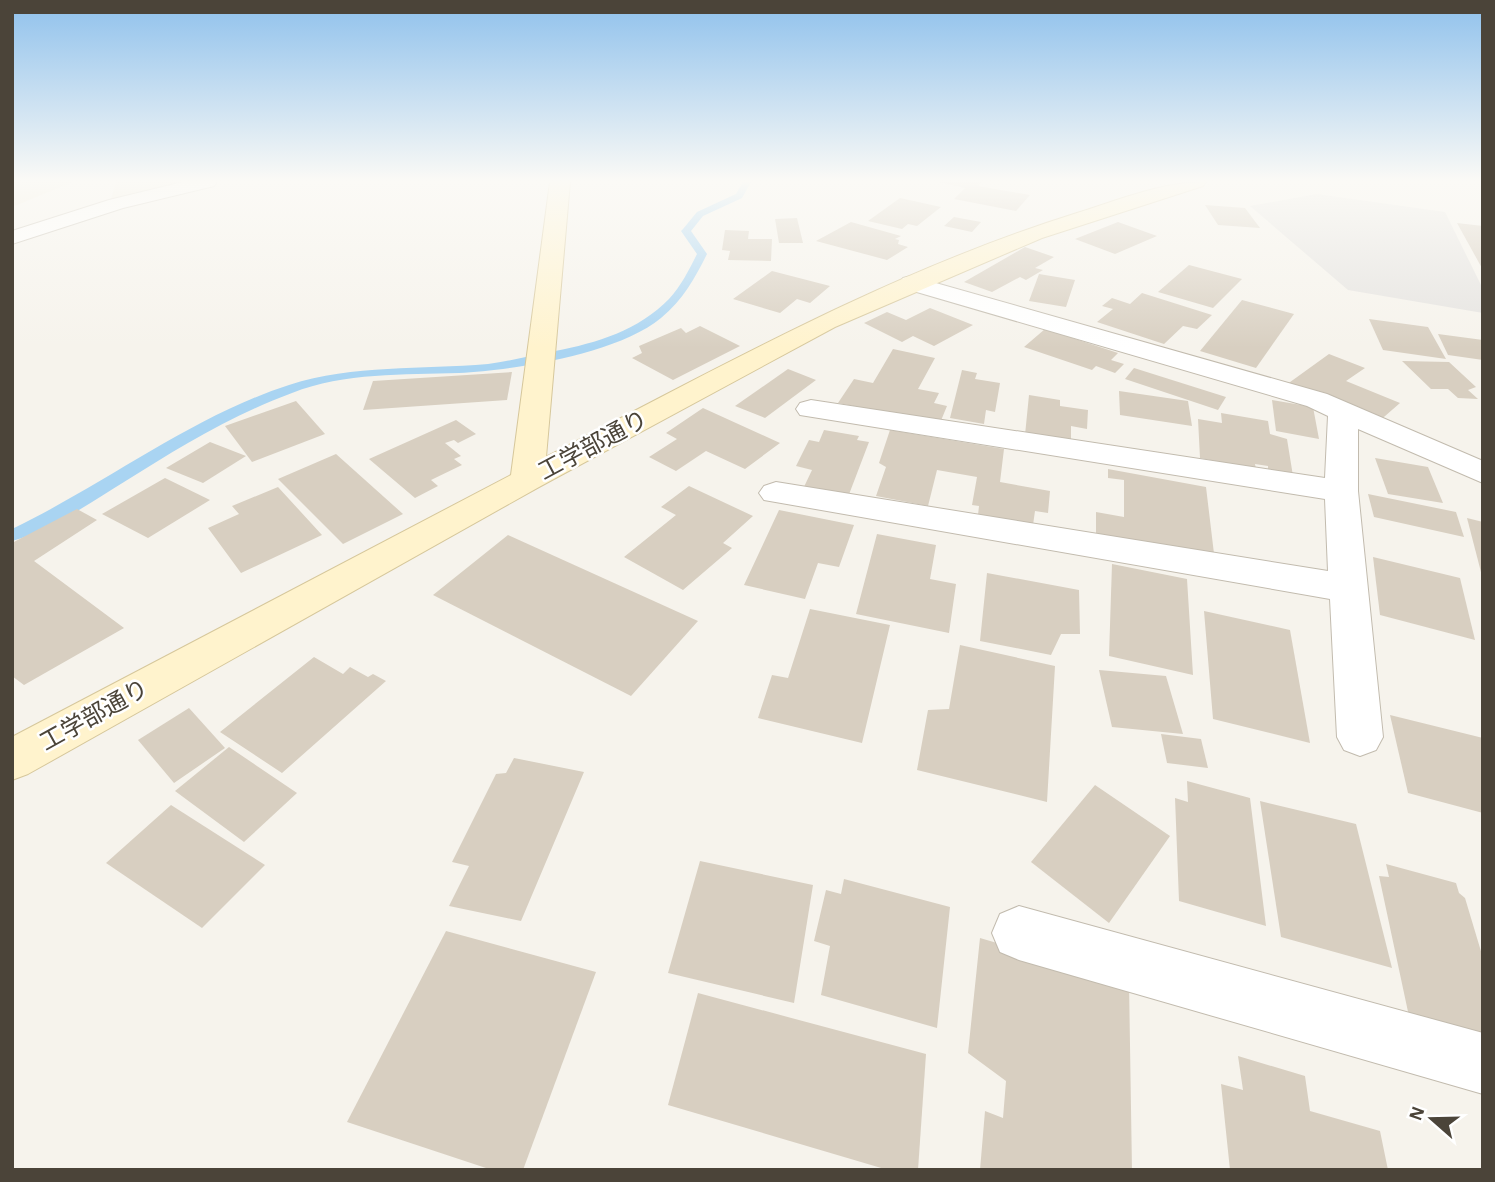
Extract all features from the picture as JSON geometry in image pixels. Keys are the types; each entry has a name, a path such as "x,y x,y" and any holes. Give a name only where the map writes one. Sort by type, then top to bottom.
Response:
{"street":[{"path":"527,480 554,237"},
{"name":"工学部通り","path":"12,760 527,480 826,322 911,283 1024,237"},
{"path":"911,283 1230,374 1343,411 1483,472"},
{"path":"811,409 1341,491"},
{"path":"1343,411 1341,491 1360,737"},
{"path":"776,493 1347,589"},
{"path":"1019,933 1483,1064"}],"shaded area":[{"path":"1286,237 1457,237 1483,289 1483,313 1348,290"}],"building":[{"path":"724,237 772,239 771,261 728,260 730,251 722,250"},
{"path":"778,237 802,237 803,243 779,243"},
{"path":"823,237 899,237 895,239 899,240 898,244 908,247 887,260 816,241"},
{"path":"1080,237 1154,237 1115,254 1075,239"},
{"path":"1465,237 1483,237 1483,270"},
{"path":"1025,247 1054,257 1035,268 1043,270 1026,280 1020,277 992,292 964,282"},
{"path":"1189,265 1242,279 1213,308 1158,292"},
{"path":"772,271 830,286 810,303 797,299 780,313 733,299"},
{"path":"1039,274 1075,280 1066,307 1029,301"},
{"path":"1142,293 1212,315 1197,329 1183,326 1164,344 1097,322 1113,309 1102,306 1112,298 1130,304"},
{"path":"1242,300 1294,314 1256,368 1200,351"},
{"path":"930,308 973,325 934,346 913,336 902,342 864,323 887,312 906,320"},
{"path":"1369,319 1428,327 1446,359 1383,350"},
{"path":"700,326 740,346 673,380 632,358 642,353 639,346 681,328 686,333"},
{"path":"1045,329 1118,353 1111,360 1124,364 1115,373 1096,366 1092,370 1024,347"},
{"path":"1438,334 1483,340 1483,360 1448,355"},
{"path":"893,349 935,358 918,389 939,393 934,403 947,406 940,423 838,403 854,379 873,383"},
{"path":"1329,354 1365,368 1346,381 1400,403 1377,423 1286,385"},
{"path":"1402,361 1449,362 1476,387 1468,390 1478,399 1458,398 1448,389 1431,389"},
{"path":"1134,368 1226,397 1218,410 1125,379"},
{"path":"788,369 816,380 765,418 735,406"},
{"path":"962,370 977,373 975,379 1000,383 995,412 986,410 984,424 950,418"},
{"path":"512,372 507,400 363,410 373,381"},
{"path":"1119,391 1188,401 1192,426 1120,415"},
{"path":"1029,395 1060,400 1060,406 1088,410 1087,429 1071,426 1071,442 1025,435"},
{"path":"1272,400 1313,407 1319,439 1276,431"},
{"path":"296,401 325,434 252,462 225,426"},
{"path":"703,408 780,443 745,469 706,451 676,471 649,457 677,439 666,433"},
{"path":"1221,413 1268,421 1270,434 1287,439 1293,476 1268,471 1268,466 1255,464 1256,469 1200,458 1198,419 1222,423"},
{"path":"456,420 476,434 458,443 454,440 445,443 461,456 454,459 462,465 431,480 438,486 415,498 369,459"},
{"path":"824,430 859,436 857,440 869,442 848,497 803,489 812,470 796,466 809,440 819,442"},
{"path":"890,430 1004,449 1000,482 1050,491 1048,513 1035,511 1033,525 978,515 979,506 972,505 977,477 937,470 928,506 876,496 886,467 879,463"},
{"path":"210,442 246,456 203,483 166,468"},
{"path":"336,454 403,514 343,544 278,479"},
{"path":"1375,458 1428,467 1443,503 1388,494"},
{"path":"1108,469 1206,487 1215,562 1096,539 1096,512 1124,517 1124,480 1108,478"},
{"path":"165,478 210,500 148,538 102,514"},
{"path":"689,486 753,516 723,543 732,548 683,590 624,557 676,515 661,507"},
{"path":"278,487 322,535 241,573 208,528 239,514 232,506"},
{"path":"1368,494 1456,512 1464,537 1374,517"},
{"path":"77,509 97,520 34,561 124,628 24,685 12,676 12,543"},
{"path":"779,510 854,525 839,567 818,563 805,599 744,585"},
{"path":"1467,518 1483,522 1483,576 1482,576"},
{"path":"877,534 936,545 930,579 956,584 949,633 856,614"},
{"path":"508,535 698,621 631,696 433,595"},
{"path":"1373,557 1460,578 1475,640 1380,615"},
{"path":"1112,564 1187,579 1193,675 1109,656"},
{"path":"987,573 1079,590 1080,634 1061,634 1051,655 980,641"},
{"path":"810,609 890,625 862,743 758,718 772,675 788,678"},
{"path":"1204,611 1290,630 1310,743 1213,719"},
{"path":"960,645 1055,666 1047,802 917,770 928,710 949,709"},
{"path":"314,657 343,674 350,667 368,677 373,674 386,681 282,773 220,732"},
{"path":"1099,670 1166,676 1183,734 1112,727"},
{"path":"189,708 225,748 174,783 138,740"},
{"path":"1390,715 1483,738 1483,813 1408,793"},
{"path":"1161,734 1201,739 1208,768 1167,763"},
{"path":"229,747 297,793 244,842 175,791"},
{"path":"514,758 584,772 521,921 449,906 469,866 452,862 496,774 506,773"},
{"path":"1187,781 1250,798 1266,926 1179,901 1175,798 1188,802"},
{"path":"1095,785 1170,836 1109,923 1031,862"},
{"path":"1260,801 1356,824 1392,968 1281,937"},
{"path":"171,805 265,865 202,928 106,863"},
{"path":"700,861 813,885 794,1003 668,973"},
{"path":"1386,864 1456,883 1459,893 1465,898 1483,958 1483,1044 1410,1021 1379,876 1389,877"},
{"path":"844,879 950,907 937,1028 821,995 830,946 814,941 826,890 841,894"},
{"path":"446,931 596,972 523,1170 492,1170 347,1122"},
{"path":"980,938 1129,982 1132,1170 980,1170 985,1111 1003,1118 1006,1081 968,1053"},
{"path":"698,993 926,1054 918,1170 888,1170 668,1105"},
{"path":"1238,1056 1305,1076 1310,1111 1380,1131 1388,1170 1230,1170 1221,1084 1243,1090"}],"waterway":[{"path":"12,536 83,500 211,424 292,388 362,373 502,365 590,347 614,339 636,329 674,300 702,254 690,237"}]}
